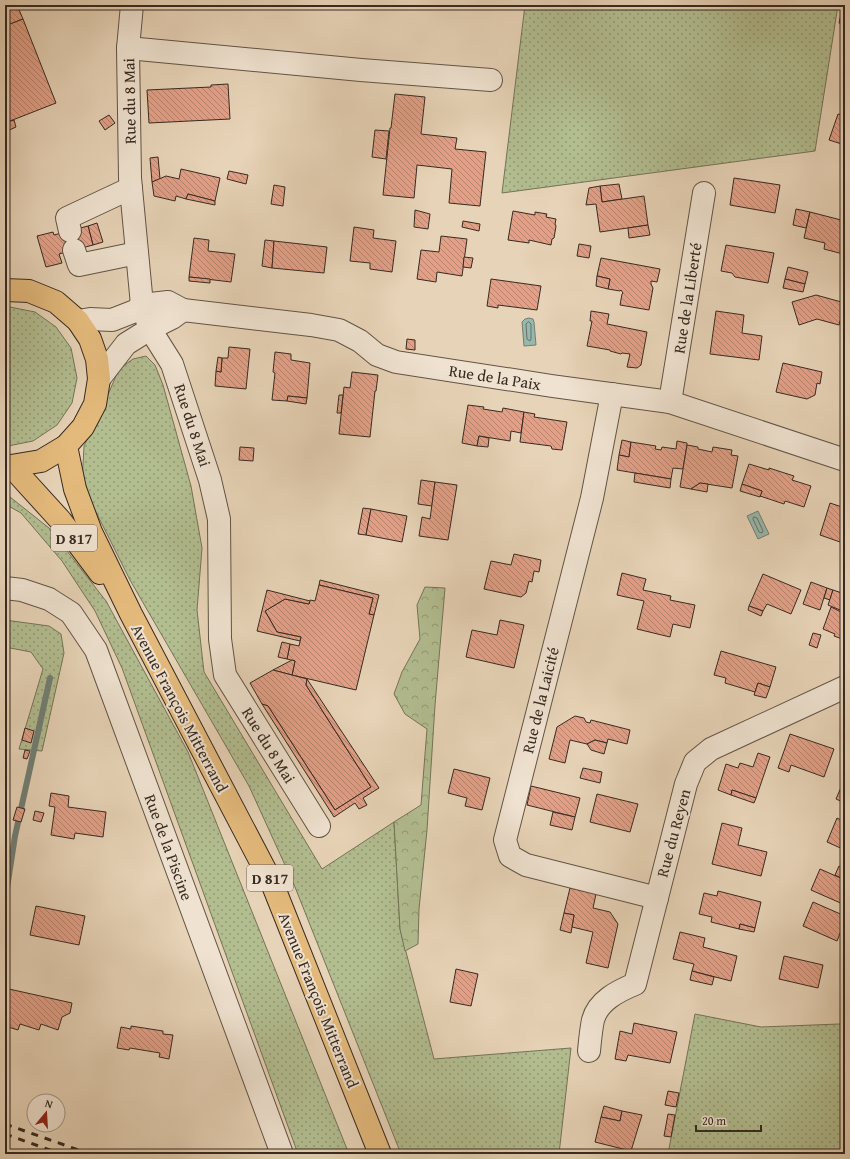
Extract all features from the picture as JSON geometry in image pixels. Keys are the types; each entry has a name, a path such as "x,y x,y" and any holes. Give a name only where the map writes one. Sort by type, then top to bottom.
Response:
{"main road":[{"path":"5,290 29,291 56,302 78,321 90,339 97,358 99,379 95,404 83,427 66,446 40,460 8,465"},
{"name":"Avenue François Mitterrand","path":"66,446 75,489 91,532 131,614 272,883 380,1154"},
{"name":"Avenue François Mitterrand","path":"8,465 61,521 131,614"}],"street":[{"name":"Rue du 8 Mai","path":"132,5 128,48 131,188 142,305 150,329 172,364 210,480 219,519 220,639 226,675 319,826"},
{"path":"128,48 361,70 491,80"},
{"path":"131,188 67,218 80,265 137,253"},
{"name":"Rue de la Liberté","path":"670,402 704,193"},
{"name":"Rue de la Paix","path":"142,305 168,302 183,310 311,325 339,330 360,341 376,355 396,362 670,402 845,460"},
{"path":"78,321 90,319 112,320 135,311 142,305"},
{"path":"99,379 126,344 150,329 172,318 183,310"},
{"name":"Rue de la Laicité","path":"612,394 592,498 505,840 510,856 526,865 657,898"},
{"name":"Rue de la Piscine","path":"5,588 22,590 49,599 71,613 96,650 282,1154"},
{"name":"Rue du Reyen","path":"589,1051 593,1018 603,1003 620,991 634,984 686,784 695,762 711,749 845,687"}],"green space":[{"path":"525,5 838,5 815,151 502,193"},
{"path":"5,306 35,312 56,327 71,348 77,378 72,403 57,425 33,441 8,446 5,446"},
{"path":"146,356 155,365 163,385 191,486 202,548 197,610 204,672 322,869 394,822 400,929 434,1059 571,1048 559,1154 401,1154 295,887 249,786 130,580 82,484 84,446 119,369 133,359"},
{"path":"5,493 49,528 106,601 188,752 349,1154 298,1154 122,668 95,611 62,561 21,513 5,504"},
{"path":"425,587 445,588 435,705 427,830 419,909 418,944 405,951 400,929 394,822 421,805 427,729 405,714 394,694 402,672 420,639 417,605"},
{"path":"5,620 49,626 61,634 64,653 42,751 19,749 43,669 31,652 5,647"},
{"path":"695,1014 761,1027 845,1025 845,1154 668,1154"}],"water":[{"path":"529,318 533,319 534,322 536,345 524,346 522,322"},
{"path":"758,511 769,534 758,539 747,516"}],"building":[{"path":"5,5 17,5 23,19 5,26"},
{"path":"841,14 845,15 845,24 839,23"},
{"path":"23,19 56,103 5,123 5,26"},
{"path":"228,84 230,119 149,123 147,90 211,87 211,85"},
{"path":"395,94 425,97 421,134 457,138 455,149 486,152 480,206 449,203 452,169 417,165 414,198 383,195"},
{"path":"838,114 845,116 845,145 829,140"},
{"path":"109,115 115,123 105,130 99,121"},
{"path":"14,120 16,127 5,132 5,123"},
{"path":"375,130 389,131 386,159 372,157"},
{"path":"158,157 160,179 152,182 150,158"},
{"path":"181,169 220,178 215,201 188,194 186,199 176,196 175,201 154,196 152,182 166,176 179,179"},
{"path":"229,171 248,175 246,184 227,179"},
{"path":"734,178 780,185 775,213 730,205"},
{"path":"619,184 622,199 602,202 600,186"},
{"path":"274,185 285,187 283,206 271,204"},
{"path":"600,186 602,202 644,196 648,225 600,232 596,204 586,205 589,188"},
{"path":"188,194 215,201 215,205 186,199"},
{"path":"796,209 810,212 806,228 793,225"},
{"path":"415,210 430,214 428,229 414,227"},
{"path":"513,211 535,215 535,212 547,214 546,217 556,219 554,238 552,239 551,245 529,240 529,243 508,240"},
{"path":"810,212 845,221 845,248 843,254 824,249 825,243 804,238"},
{"path":"463,221 480,224 479,231 462,227"},
{"path":"97,223 103,242 93,245 88,226"},
{"path":"648,225 650,235 629,238 628,228"},
{"path":"88,226 93,245 59,254 62,263 46,267 37,236 53,232 54,235"},
{"path":"354,227 374,230 373,238 396,241 392,272 370,269 370,263 350,261"},
{"path":"441,236 467,239 462,276 437,272 436,282 417,279 421,250 439,252"},
{"path":"194,238 209,240 208,251 235,254 231,282 189,277"},
{"path":"265,240 274,241 272,268 262,266"},
{"path":"274,241 327,247 324,273 272,268"},
{"path":"579,244 591,246 589,258 577,256"},
{"path":"726,245 774,253 768,283 735,277 732,273 721,271"},
{"path":"464,257 473,258 471,268 463,267"},
{"path":"601,258 660,269 657,282 651,281 653,288 649,310 620,305 623,293 621,290 608,289 610,279 597,276"},
{"path":"788,267 808,272 805,284 785,279"},
{"path":"597,276 610,279 608,289 596,286"},
{"path":"189,277 210,279 210,283 189,281"},
{"path":"491,279 541,286 537,310 498,305 498,308 487,306"},
{"path":"785,279 805,284 803,292 783,288"},
{"path":"816,295 845,303 839,325 817,319 799,325 792,302"},
{"path":"591,311 609,314 607,324 647,332 641,365 637,368 627,367 630,354 621,354 610,350 587,346 592,321 590,321"},
{"path":"716,311 744,315 742,333 762,336 759,360 710,354"},
{"path":"407,339 415,340 415,350 406,349"},
{"path":"229,347 250,349 246,389 215,386 216,371 221,372 222,358 228,358"},
{"path":"275,352 291,354 291,360 310,363 307,398 288,396 287,401 272,400 275,373 273,372"},
{"path":"218,357 222,358 221,372 216,371"},
{"path":"783,363 822,372 820,384 817,383 815,395 807,399 776,392"},
{"path":"352,372 378,375 370,437 339,434 344,387 350,388"},
{"path":"339,395 343,395 341,413 337,413"},
{"path":"288,396 307,398 306,404 287,401"},
{"path":"468,405 484,407 483,409 502,412 503,408 524,412 521,433 511,431 510,441 479,436 477,446 462,443"},
{"path":"524,412 535,414 534,417 567,422 562,450 552,449 551,446 520,442"},
{"path":"479,436 489,438 488,447 477,446"},
{"path":"622,440 631,442 629,457 619,455"},
{"path":"677,441 687,443 687,445 683,469 673,468 671,479 617,470 619,455 629,457 631,442 656,446 655,449 661,450 662,447 676,449"},
{"path":"687,445 712,452 713,447 732,450 731,455 738,456 732,488 700,483 691,489 680,487"},
{"path":"240,447 254,448 253,461 239,460"},
{"path":"749,464 769,470 769,468 794,476 792,480 811,486 804,507 785,501 784,504 760,496 762,491 742,484"},
{"path":"635,473 671,479 670,488 634,482"},
{"path":"421,480 435,482 432,506 418,504"},
{"path":"435,482 457,485 448,540 419,536 422,517 430,519"},
{"path":"700,483 708,484 707,492 691,489"},
{"path":"742,484 762,491 760,497 740,491"},
{"path":"830,503 845,508 845,538 843,543 820,535"},
{"path":"363,508 371,509 366,535 358,534"},
{"path":"371,509 407,516 402,542 366,535"},
{"path":"514,554 541,560 539,572 534,571 532,582 529,581 526,593 521,597 484,589 491,561 511,565"},
{"path":"622,573 646,579 643,590 671,596 670,600 695,605 690,628 673,624 670,637 637,629 644,601 617,595"},
{"path":"763,574 801,590 791,614 767,604 763,611 749,606"},
{"path":"320,580 379,595 374,615 369,614 373,598 319,585"},
{"path":"811,582 827,588 820,610 803,604"},
{"path":"319,585 373,598 369,614 374,615 356,690 292,675 295,661 287,659 290,644 299,646 301,637 277,632 265,611 285,599 309,604 310,600 315,601"},
{"path":"827,588 833,590 830,600 824,598"},
{"path":"267,590 310,601 309,604 285,599 265,611 277,632 301,637 300,641 257,631"},
{"path":"833,590 845,594 840,610 828,605"},
{"path":"749,606 763,611 761,616 748,610"},
{"path":"831,607 843,613 845,611 845,640 834,636 835,634 823,629"},
{"path":"500,620 524,625 514,668 466,657 472,630 497,635"},
{"path":"813,633 821,635 817,648 809,645"},
{"path":"282,642 290,644 287,659 278,657"},
{"path":"721,651 776,667 770,687 758,683 755,692 725,683 726,678 714,675"},
{"path":"292,660 295,661 292,675 273,670"},
{"path":"273,670 307,679 306,685 371,787 335,810 268,706 262,704 250,683"},
{"path":"307,679 379,788 363,798 367,805 359,809 355,803 334,817 262,704 268,706 335,810 371,787 306,685"},
{"path":"758,683 770,687 766,698 754,695"},
{"path":"575,716 584,718 586,722 590,723 591,720 630,730 627,744 608,739 607,743 595,740 587,744 570,740 565,763 549,759 557,727"},
{"path":"25,728 34,731 31,743 22,740"},
{"path":"790,734 834,749 824,777 791,765 789,772 778,768"},
{"path":"595,740 607,743 604,754 591,750 587,744"},
{"path":"25,750 30,751 27,759 23,758"},
{"path":"758,753 770,757 756,798 732,790 731,795 718,790 726,764 738,768 740,763 753,767"},
{"path":"583,768 602,772 600,783 580,778"},
{"path":"454,769 490,778 482,810 465,806 467,798 448,793"},
{"path":"845,778 845,803 836,799"},
{"path":"531,786 580,798 575,817 527,805"},
{"path":"732,790 756,798 754,803 731,795"},
{"path":"51,793 69,796 68,807 106,812 103,837 75,833 74,839 51,835 55,807 49,806"},
{"path":"597,794 638,804 630,832 590,822"},
{"path":"17,807 25,809 21,822 13,820"},
{"path":"35,811 44,813 41,822 33,820"},
{"path":"553,812 575,817 572,830 550,825"},
{"path":"837,818 845,822 845,850 827,842"},
{"path":"722,823 742,828 738,845 767,852 761,876 712,864"},
{"path":"839,866 845,869 845,880 835,875"},
{"path":"820,869 845,880 845,905 811,890"},
{"path":"570,888 596,894 593,908 610,912 618,924 608,968 586,963 593,932 572,927 574,915 564,913"},
{"path":"718,891 761,902 755,928 740,924 739,929 711,922 712,917 699,914 704,893 717,896"},
{"path":"813,902 845,916 845,921 837,941 803,926"},
{"path":"36,906 85,916 79,945 30,935"},
{"path":"564,913 574,915 571,933 560,930"},
{"path":"740,924 755,928 754,932 739,929"},
{"path":"680,932 705,938 703,947 737,956 731,981 692,971 694,964 673,959"},
{"path":"784,956 823,965 818,988 779,979"},
{"path":"456,969 478,974 471,1006 450,1002"},
{"path":"692,971 714,977 712,985 690,980"},
{"path":"9,989 72,1003 70,1013 62,1017 58,1030 41,1024 39,1030 20,1024 18,1030 5,1026 5,1007"},
{"path":"634,1023 677,1032 670,1063 628,1055 626,1061 615,1059 620,1031 632,1034"},
{"path":"131,1026 163,1031 163,1034 173,1035 169,1059 159,1057 160,1053 130,1048 129,1050 117,1048 121,1027 131,1029"},
{"path":"668,1091 679,1093 676,1107 665,1105"},
{"path":"604,1106 622,1111 620,1121 601,1117"},
{"path":"622,1111 642,1115 631,1151 595,1142 601,1117 620,1121"},
{"path":"668,1114 675,1115 671,1137 664,1136"}],"waterway":[{"path":"5,901 15,836 50,678"}],"railway":[{"path":"5,1124 90,1154"},
{"path":"5,1134 61,1154"}]}
